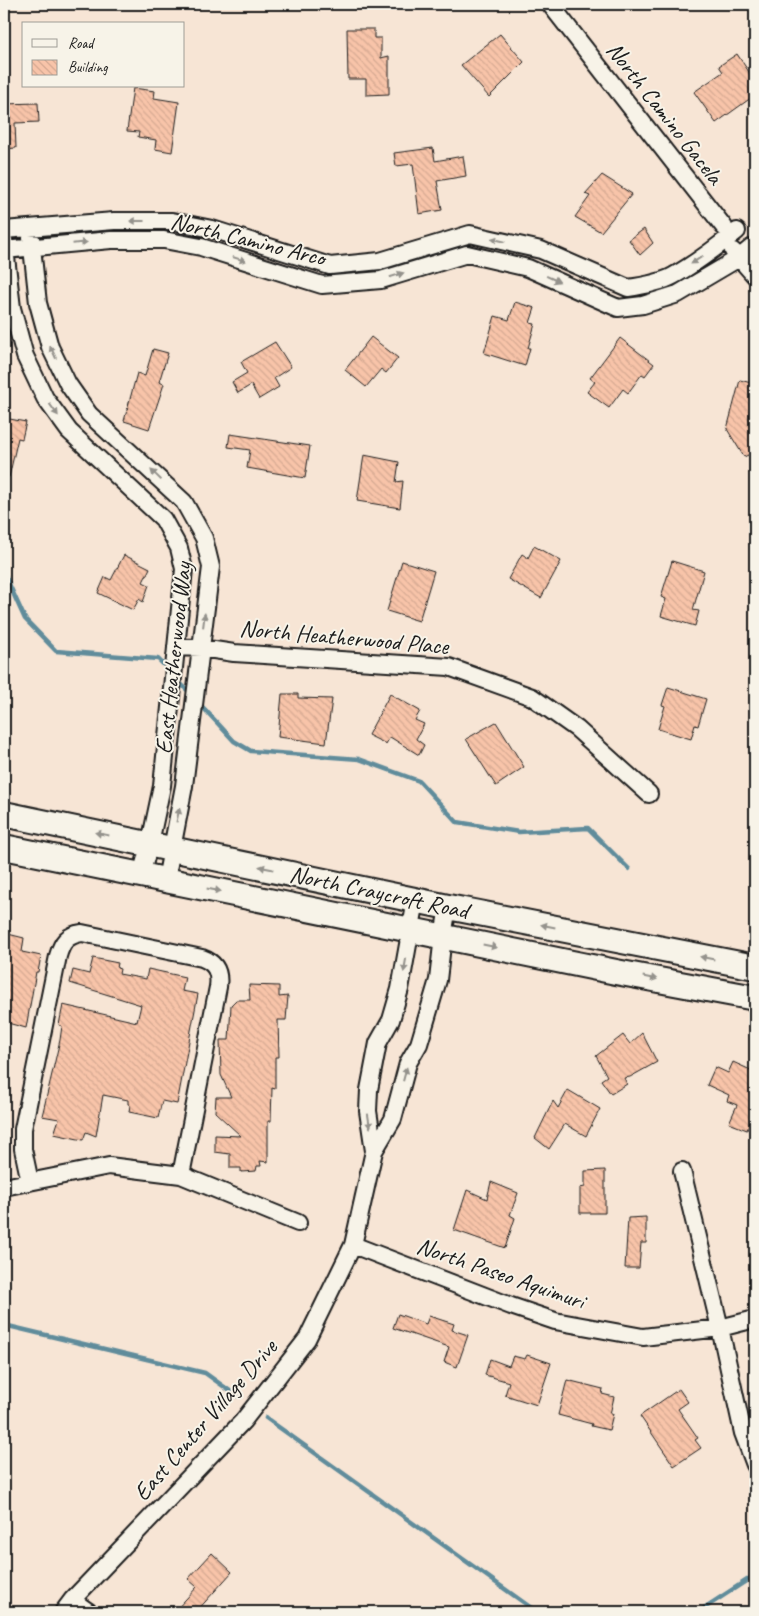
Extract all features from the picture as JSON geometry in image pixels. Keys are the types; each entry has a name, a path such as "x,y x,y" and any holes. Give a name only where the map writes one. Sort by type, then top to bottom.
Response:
{"main road":[{"name":"North Craycroft Road","path":"4,814 448,907 755,968"},
{"name":"North Craycroft Road","path":"4,847 755,998"}],"street":[{"name":"North Camino Gacela","path":"550,4 728,233 749,253 755,276"},
{"name":"North Camino Arco","path":"4,230 114,221 172,221 212,229 330,266 380,261 470,234 542,250 628,288 671,277 728,233"},
{"name":"East Heatherwood Way","path":"30,229 38,303 50,347 68,384 90,414 184,502 204,538 211,567 184,786 161,846 141,875"},
{"name":"East Heatherwood Way","path":"4,230 4,250 12,308 25,356 45,398 70,431 163,519 179,548 184,569 162,786 161,846 166,880"},
{"name":"North Camino Arco","path":"4,250 111,240 164,240 201,247 322,285 381,280 467,254 528,268 618,308 643,305 678,294 749,253"},
{"name":"North Heatherwood Place","path":"176,647 201,648 234,653 449,667 532,697 577,728 649,794"},
{"name":"East Center Village Drive","path":"374,1151 368,1111 369,1090 378,1043 391,1020 400,989 416,900"},
{"name":"East Center Village Drive","path":"68,1606 236,1428 306,1339 353,1245 374,1151 393,1119 408,1063 420,1044 438,980 442,936 448,907"},
{"path":"30,1182 23,1149 23,1130 58,956 65,939 82,932 202,958 216,969 219,978 218,987 181,1175"},
{"path":"4,1187 109,1166 181,1175 298,1224"},
{"path":"682,1171 743,1433 755,1465"},
{"name":"North Paseo Aquimuri","path":"353,1245 555,1321 643,1337 720,1328 755,1319"},
{"path":"68,1606 89,1612"}],"building":[{"path":"347,29 374,29 374,38 381,38 381,58 389,56 389,94 366,95 366,79 348,79"},
{"path":"500,34 524,62 489,97 461,65"},
{"path":"737,54 755,81 755,95 716,123 694,92 723,72 719,66"},
{"path":"133,88 155,91 154,98 179,102 172,152 155,149 156,140 138,137 139,132 127,131"},
{"path":"38,103 39,122 15,123 16,148 4,149 4,104"},
{"path":"433,148 435,161 463,156 466,176 437,181 442,210 419,214 413,164 396,166 394,153"},
{"path":"602,175 632,194 601,232 575,217 590,196 585,194"},
{"path":"644,229 653,243 640,255 629,240"},
{"path":"515,302 535,308 530,323 535,324 525,366 484,353 495,316 509,320"},
{"path":"371,337 398,358 386,373 381,369 366,387 345,370"},
{"path":"620,338 654,364 645,376 642,374 628,393 623,389 609,408 587,392 595,382 590,378"},
{"path":"275,342 291,367 274,378 279,387 259,399 251,385 238,393 232,382 247,373 241,362"},
{"path":"153,349 168,353 159,382 164,384 149,429 124,421 137,373 145,376"},
{"path":"740,380 755,384 755,462 748,455 744,457 727,429"},
{"path":"4,418 26,422 22,439 18,438 9,477 4,477"},
{"path":"230,434 310,446 305,478 247,468 250,450 228,447"},
{"path":"364,455 399,462 396,482 403,481 400,508 357,501"},
{"path":"534,546 561,561 541,598 508,579 522,554 528,558"},
{"path":"124,555 150,568 143,582 149,585 143,602 139,599 133,610 98,593 105,577 111,580"},
{"path":"402,561 434,571 419,621 387,611"},
{"path":"672,561 704,571 693,610 699,611 695,626 661,616 666,599 661,597"},
{"path":"668,687 706,699 698,726 695,725 691,739 658,729 665,706 662,705"},
{"path":"282,694 298,694 298,698 332,699 326,743 278,737"},
{"path":"390,694 420,711 415,720 424,724 416,739 424,745 419,755 390,737 386,744 368,735"},
{"path":"496,722 524,767 496,786 466,739"},
{"path":"4,933 24,938 22,952 41,956 38,972 36,972 26,1028 4,1022"},
{"path":"93,958 118,963 119,974 146,979 148,969 185,977 182,991 198,994 177,1104 162,1101 158,1118 129,1112 130,1105 128,1100 103,1095 96,1136 86,1132 83,1140 54,1134 59,1119 42,1116 60,1040 62,1026 59,1025 63,1005 137,1022 141,1005 70,983 73,970 89,974"},
{"path":"249,985 279,986 279,997 288,996 286,1020 278,1020 279,1057 275,1057 275,1089 272,1088 271,1121 268,1121 268,1162 260,1161 261,1166 257,1166 256,1171 241,1172 241,1168 230,1168 230,1154 215,1152 215,1135 241,1136 215,1112 216,1097 231,1097 221,1075 220,1040 229,1040 231,1005 236,1000 250,1000"},
{"path":"642,1033 657,1062 630,1077 624,1078 627,1084 611,1094 601,1080 607,1076 596,1056 623,1035 630,1044"},
{"path":"733,1062 755,1072 755,1111 747,1130 729,1123 737,1105 727,1101 729,1095 707,1085 715,1067 728,1073"},
{"path":"568,1090 600,1109 586,1136 565,1124 549,1149 535,1138 553,1101 558,1108"},
{"path":"605,1170 605,1213 580,1213 580,1188 585,1187 585,1171"},
{"path":"491,1182 518,1193 510,1215 515,1218 505,1248 454,1230 467,1190 487,1199"},
{"path":"646,1217 646,1243 641,1243 639,1268 625,1268 628,1218"},
{"path":"398,1314 426,1324 429,1316 454,1324 452,1330 468,1335 457,1367 444,1362 449,1347 393,1328"},
{"path":"527,1355 551,1363 537,1405 505,1395 509,1382 485,1375 490,1359 509,1366 513,1356 525,1359"},
{"path":"567,1380 603,1389 602,1394 614,1397 610,1414 613,1414 609,1430 558,1415"},
{"path":"679,1389 688,1402 678,1409 698,1438 695,1440 701,1448 674,1466 640,1416"},
{"path":"212,1553 232,1572 196,1612 174,1612 197,1587 188,1579"}],"waterway":[{"path":"4,573 25,619 56,651 158,659 169,670"},
{"path":"177,680 191,694"},
{"path":"198,702 234,741 251,751 359,759 419,781 457,822 519,832 588,828 629,869"},
{"path":"4,1325 205,1373 237,1396"},
{"path":"266,1418 537,1612"},
{"path":"698,1612 755,1575"}]}
